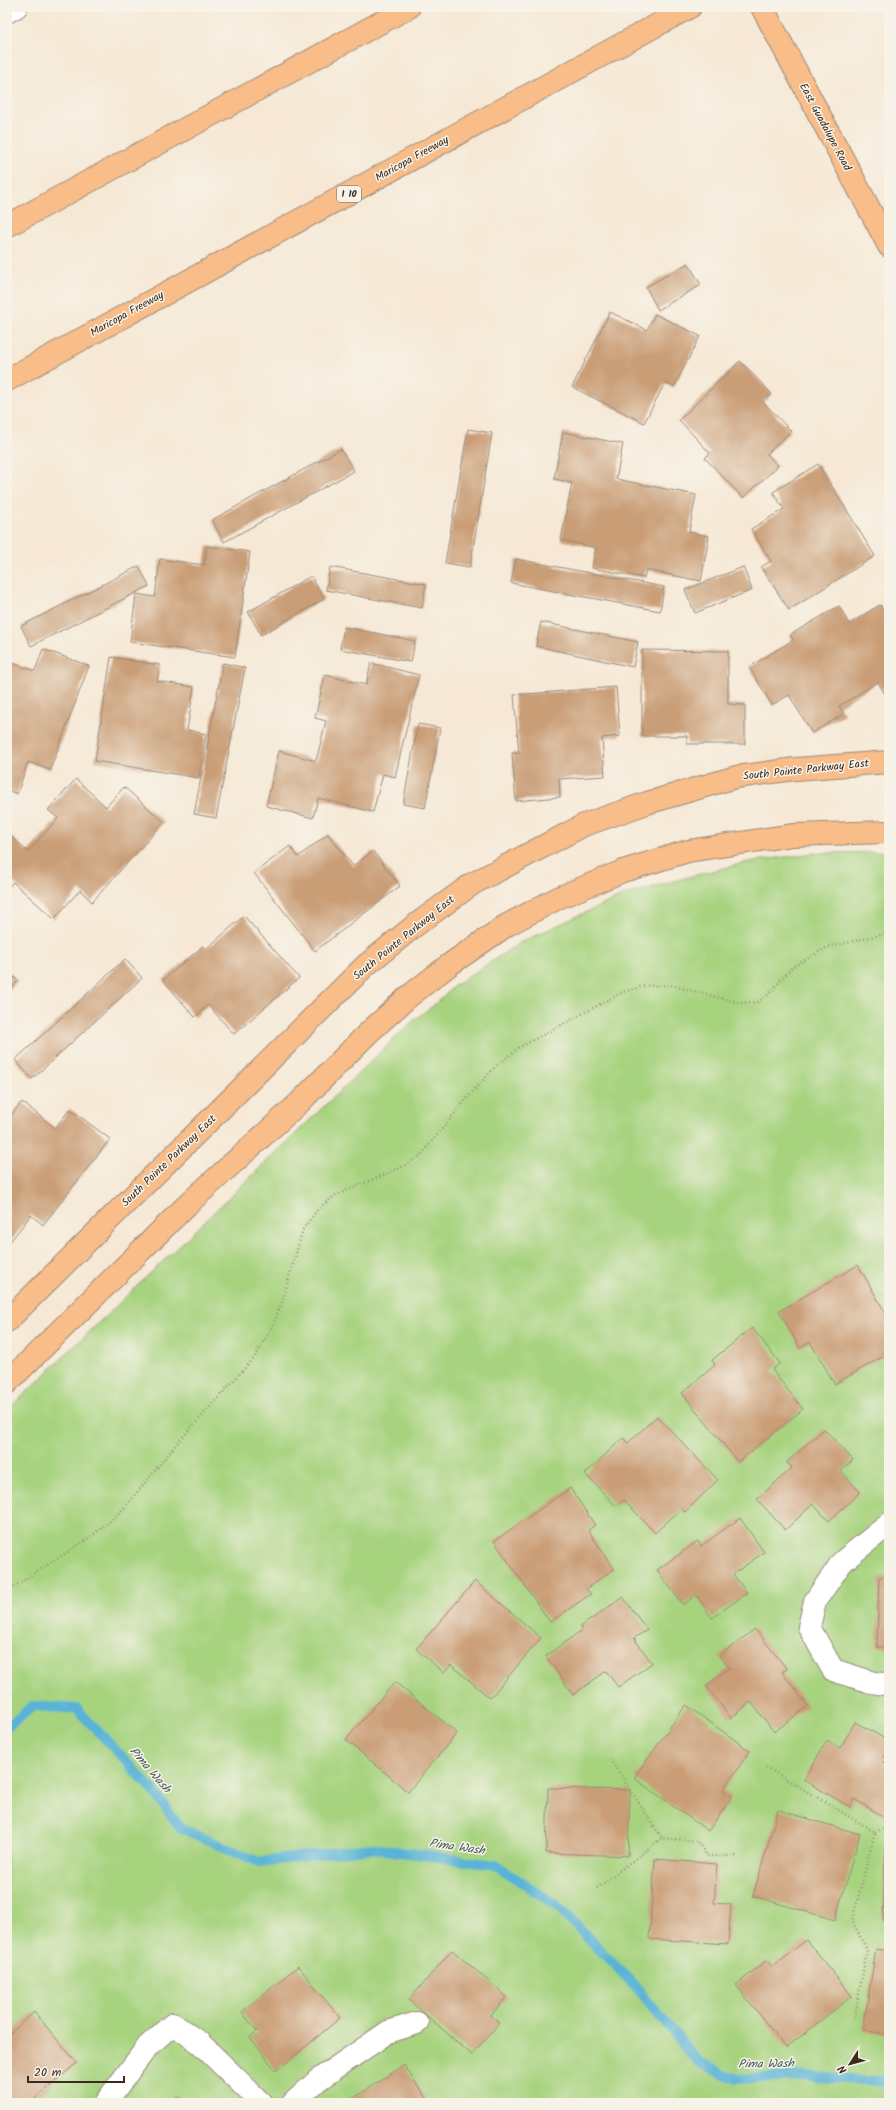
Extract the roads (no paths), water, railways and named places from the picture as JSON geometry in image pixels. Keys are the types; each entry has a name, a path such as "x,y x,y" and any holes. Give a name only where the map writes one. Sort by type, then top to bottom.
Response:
{"main road":[{"path":"7,226 409,7"},
{"name":"Maricopa Freeway","path":"7,380 690,7"},
{"name":"East Guadalupe Road","path":"762,7 889,246"},
{"name":"South Pointe Parkway East","path":"7,1321 366,966 413,927 472,884 584,825 648,803 736,777 795,769 889,762"},
{"path":"7,1382 188,1204 300,1102 391,1013 449,965 507,925 558,898 623,871 688,851 793,835 889,832"}],"street":[{"path":"7,12 16,7"},
{"path":"889,1524 842,1562 815,1601 809,1627 833,1670 872,1682 889,1685"},
{"path":"293,2103 318,2080 388,2032 417,2023"},
{"path":"105,2103 148,2046 173,2024 200,2043 261,2103"}],"waterway":[{"name":"Pima Wash","path":"7,1727 33,1706 77,1709 153,1790 180,1828 259,1862 371,1848 496,1865 557,1906 639,1990 698,2062 736,2079 803,2076 889,2082"}]}
